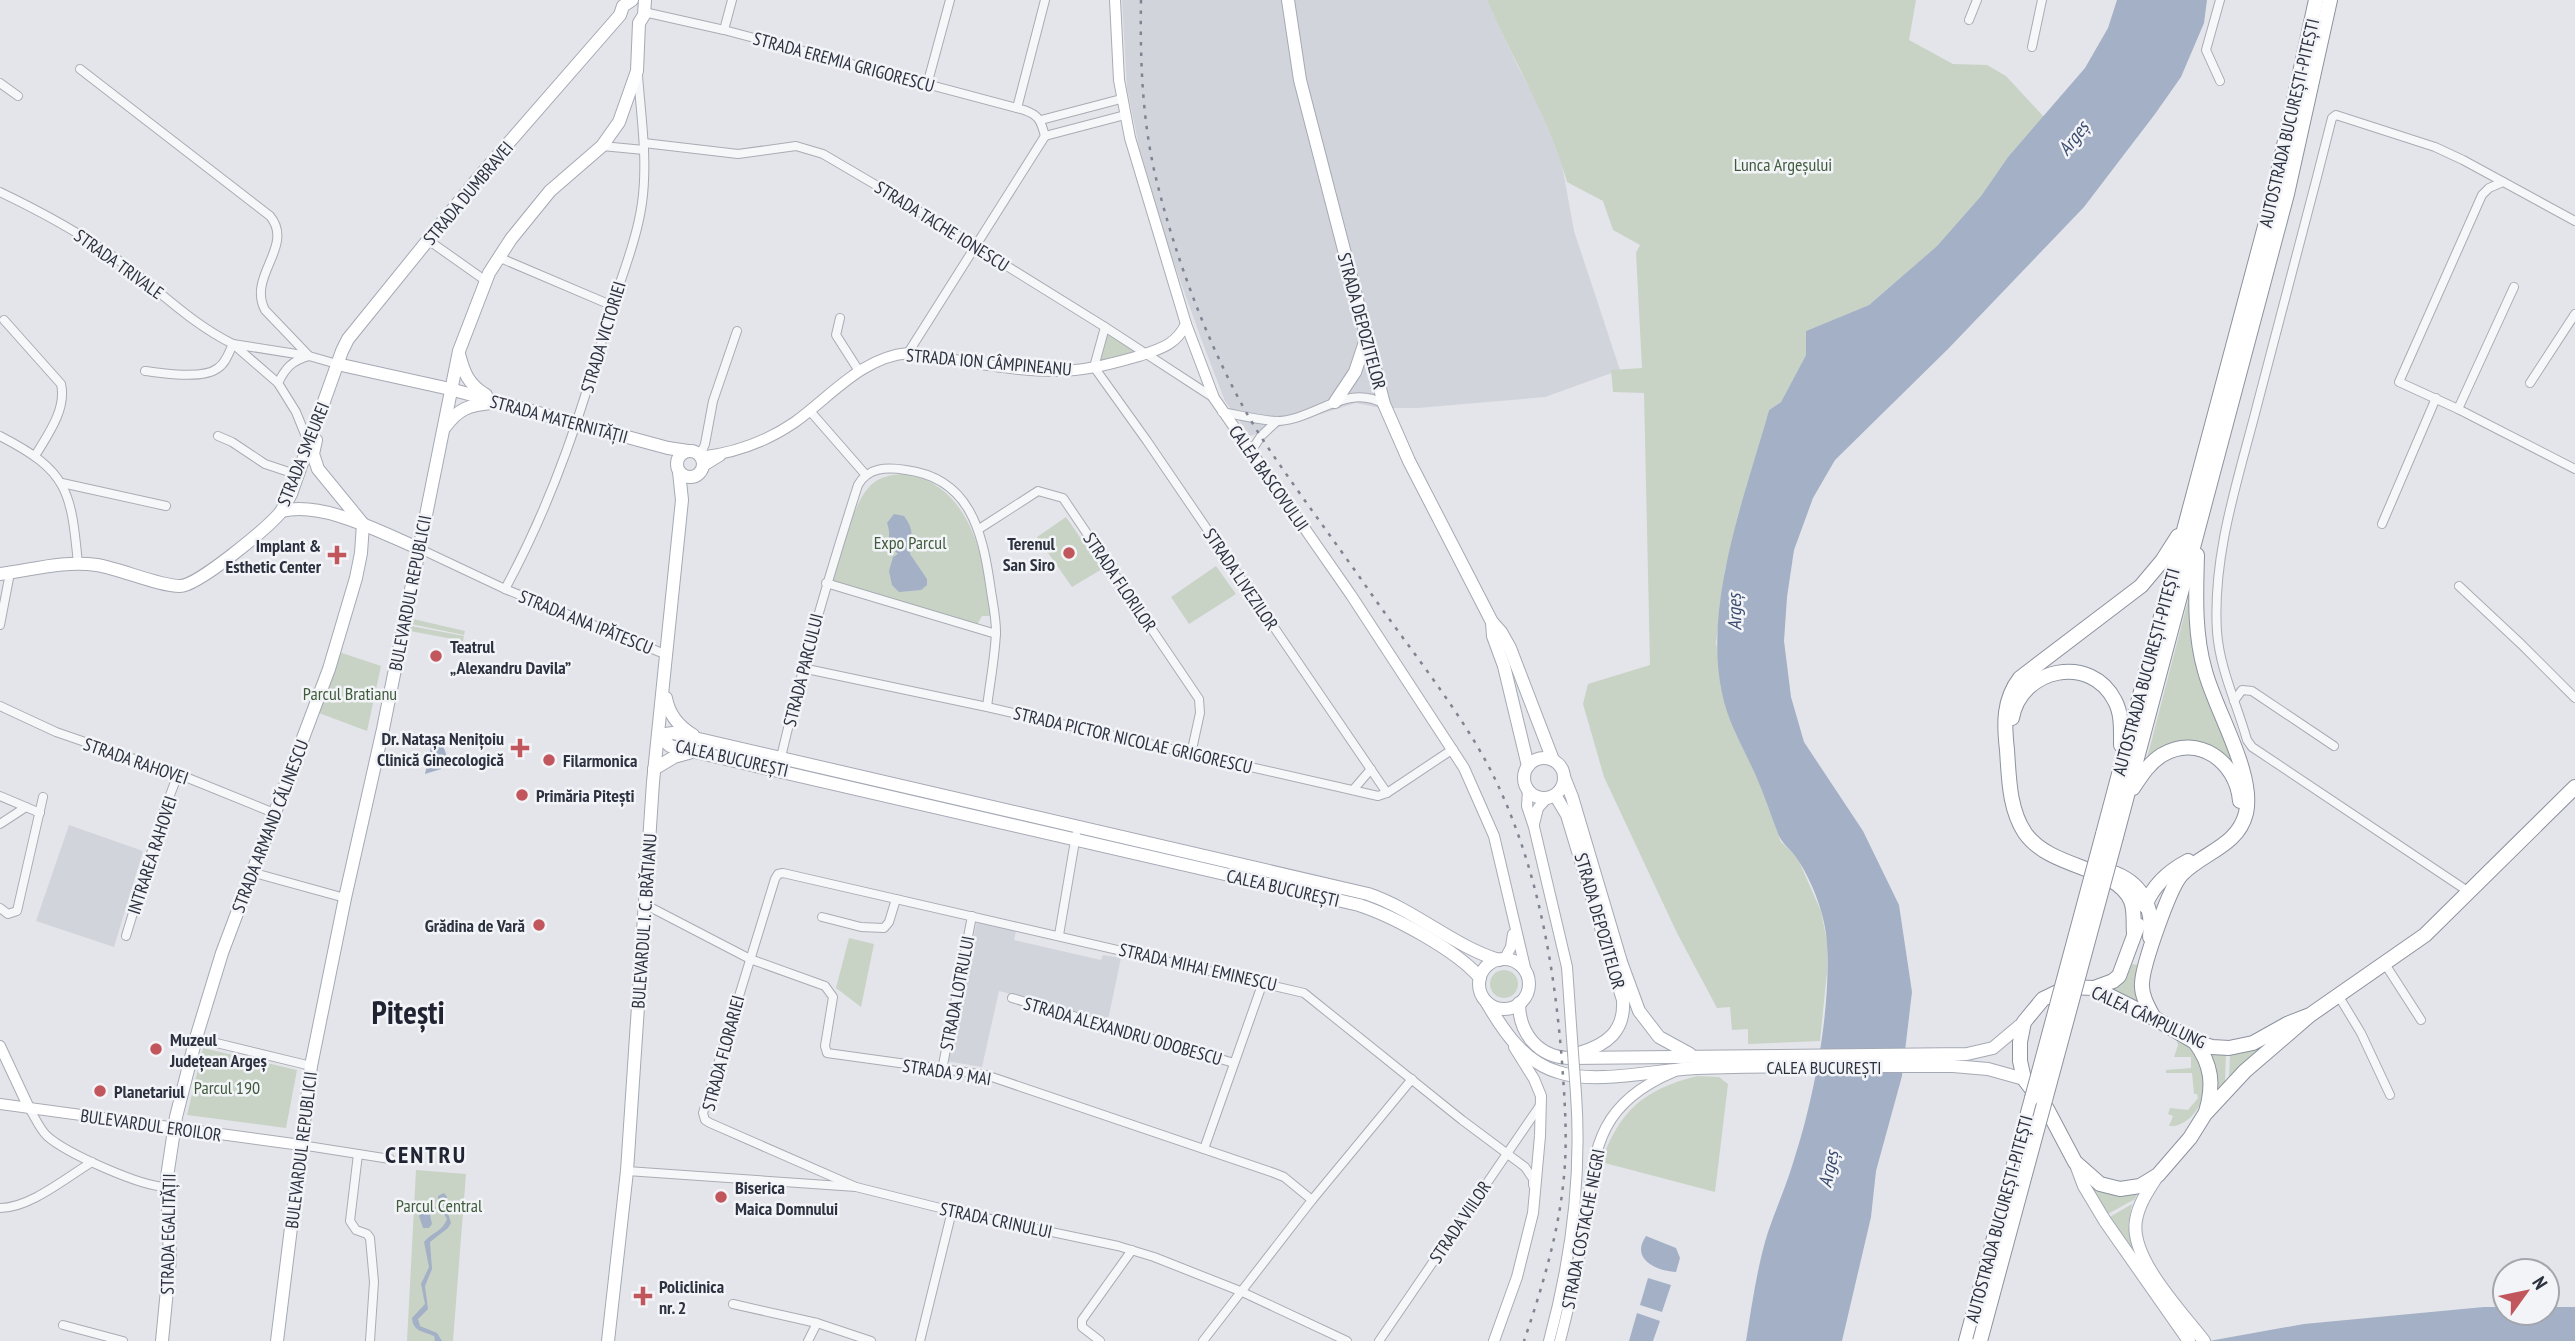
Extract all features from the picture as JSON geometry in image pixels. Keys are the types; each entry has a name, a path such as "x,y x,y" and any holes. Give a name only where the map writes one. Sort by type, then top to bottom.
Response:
{"highway":[{"name":"AUTOSTRADA BUCUREȘTI-PITEȘTI","path":"1966,1341 2109,836 2126,798 2276,187 2316,0"},
{"name":"AUTOSTRADA BUCUREȘTI-PITEȘTI","path":"1980,1341 2109,836 2122,762 2287,194 2330,0"},
{"path":"2134,933 2131,902 2122,888 2107,878 2049,854 2034,843 2021,826 2011,793 2005,714 2011,692 2020,678 2141,586 2192,526"},
{"path":"2148,956 2178,879 2229,841 2244,818 2247,804 2245,775 2214,699 2201,653 2192,526"},
{"path":"2122,762 2117,704 2105,686 2096,679 2072,671 2059,671 2032,683 2021,697 2014,712 2012,733 2018,795 2027,822 2039,839 2052,849 2122,876 2140,891 2147,901 2152,926 2142,982 2144,996 2154,1018"},
{"path":"2122,876 2152,877 2177,867 2219,841 2234,822 2239,797 2230,770 2217,756 2189,747 2172,750 2158,757 2148,766 2126,798"},
{"name":"CALEA CÂMPULUNG","path":"2158,1175 2188,1140 2205,1114 2245,1071 2310,1014 2425,935 2573,793"},
{"path":"2094,988 2109,983 2124,969 2147,901 2155,887 2177,867"},
{"name":"CALEA CÂMPULUNG","path":"2024,1022 2037,1005 2060,989 2068,987 2094,988 2195,1042 2212,1048 2243,1046 2310,1014"},
{"path":"2024,1022 2020,1042 2024,1079 2048,1109 2075,1162 2091,1178 2110,1187 2140,1186 2158,1175"},
{"path":"2195,1042 2205,1056 2211,1073 2211,1096 2205,1114"}],"main road":[{"name":"STRADA DEPOZITELOR","path":"1288,0 1300,80 1384,404 1409,461 1492,622 1501,632 1518,665 1553,760"},
{"path":"620,15 628,25 643,11 636,2 630,1"},
{"name":"STRADA DUMBRAVEI","path":"332,381 348,339 479,177 630,1"},
{"name":"BULEVARDUL REPUBLICII","path":"277,1341 311,1066 383,729 459,351 498,257 550,191 602,146 620,122 637,71 643,11"},
{"path":"1335,402 1355,372 1366,339"},
{"path":"459,351 463,371 470,383 499,402"},
{"name":"STRADA MATERNITĂȚII","path":"337,364 450,389 697,457"},
{"name":"STRADA SMEUREI","path":"5,574 78,564 108,567 172,584 187,585 220,563 282,511 332,381"},
{"path":"442,430 459,410 499,402"},
{"path":"322,409 314,461 322,475 363,524"},
{"path":"668,448 678,468 685,476 693,477 701,471 697,457 678,457 678,468"},
{"name":"BULEVARDUL I. C. BRĂTIANU","path":"608,1341 627,1171 654,769 682,500 678,468"},
{"name":"BULEVARDUL I. C. BRĂTIANU","path":"682,500 693,477"},
{"path":"282,511 302,508 363,524 418,548"},
{"name":"STRADA ARMAND CĂLINESCU","path":"174,1128 196,1038 251,872 329,669 356,578 363,524"},
{"name":"STRADA DEPOZITELOR","path":"1492,622 1493,636 1504,666 1528,766"},
{"path":"654,769 699,745 671,715 664,687"},
{"name":"CALEA BUCUREȘTI","path":"658,735 673,733 699,745 1075,840 1367,908 1461,958 1480,978"},
{"name":"CALEA BUCUREȘTI","path":"699,745 781,757 1368,894 1405,911 1482,954 1502,960"},
{"path":"1542,758 1553,760 1561,767 1564,777 1562,787 1551,796 1537,796 1528,790 1524,778 1528,766 1542,758"},
{"name":"STRADA DEPOZITELOR","path":"1564,777 1632,996 1650,1027 1660,1037 1693,1056"},
{"name":"STRADA DEPOZITELOR","path":"1551,796 1567,815 1575,838 1616,972 1623,1008 1621,1023 1609,1040 1592,1049 1562,1058"},
{"path":"1502,960 1518,964 1527,976 1528,989 1519,1003 1503,1009 1487,1003 1480,991 1480,978 1488,966 1502,960"},
{"name":"CALEA BUCUREȘTI","path":"1487,1003 1505,1032 1533,1060 1556,1072 1569,1075 1591,1077 1678,1070 1733,1062 1953,1060 2024,1079"},
{"name":"CALEA BUCUREȘTI","path":"1519,1003 1521,1021 1532,1042 1547,1053 1562,1058 1693,1056 1733,1062"},
{"name":"CALEA BUCUREȘTI","path":"1953,1060 1993,1048 2024,1022"},
{"name":"STRADA EGALITĂȚII","path":"162,1341 170,1259 167,1187 174,1128"},
{"path":"2075,1162 2094,1203 2175,1313 2204,1341"},
{"path":"2158,1175 2140,1206 2136,1236 2143,1258 2189,1341"}],"street":[{"path":"724,30 732,0"},
{"path":"927,85 950,0"},
{"path":"1017,108 1045,0"},
{"name":"CALEA BASCOVULUI","path":"1115,0 1121,99 1142,184 1186,324 1214,398 1351,595 1453,749 1473,785 1494,836 1527,976"},
{"path":"1969,20 1977,0"},
{"path":"2032,47 2042,0"},
{"path":"2220,0 2206,50 2220,82"},
{"name":"STRADA EREMIA GRIGORESCU","path":"643,11 1032,112 1041,120"},
{"path":"80,69 276,223 279,237 262,282 261,302 265,310 309,356 294,361 285,369 278,383"},
{"name":"STRADA VICTORIEI","path":"505,589 549,500 578,424 639,218 644,147 637,71"},
{"path":"0,83 18,96"},
{"path":"1045,136 1041,120 1121,99"},
{"path":"908,353 1045,136 1125,115"},
{"path":"2469,892 2252,747 2225,676 2217,632 2218,569 2238,480 2332,118 2341,115 2435,147 2575,221"},
{"name":"STRADA TACHE IONESCU","path":"602,146 738,154 784,147 808,149 823,154 1105,327 1214,398"},
{"path":"2503,182 2489,188 2482,195 2399,382 2575,469"},
{"name":"STRADA TRIVALE","path":"0,192 53,217 125,265 205,328 233,344 278,383 296,412 309,444"},
{"path":"428,240 486,281"},
{"path":"498,257 613,306"},
{"path":"2458,409 2514,287"},
{"path":"2530,383 2575,314"},
{"path":"840,318 836,335 859,371"},
{"path":"4,320 61,384 61,405 51,431 35,456"},
{"name":"STRADA ION CÂMPINEANU","path":"697,457 722,454 773,435 810,411 859,371 881,359 908,353 1042,370 1075,370 1146,354 1174,342 1186,324"},
{"path":"1094,367 1105,327"},
{"path":"697,457 705,444 713,401 737,331"},
{"path":"145,371 179,374 209,372 218,369 233,344"},
{"name":"STRADA TRIVALE","path":"233,344 309,356 337,364"},
{"name":"STRADA LIVEZILOR","path":"1094,367 1387,793"},
{"path":"1222,412 1276,421 1362,396 1384,404"},
{"path":"2382,524 2436,398"},
{"path":"810,411 865,474 891,468 928,475 942,481 956,492 979,529 985,547 996,634 988,707"},
{"path":"1250,453 1261,436 1276,421"},
{"path":"0,436 49,466 62,483 74,515 78,564"},
{"path":"218,436 265,464 298,475"},
{"name":"STRADA PARCULUI","path":"781,757 826,583 865,474"},
{"path":"62,483 166,506"},
{"name":"STRADA FLORILOR","path":"979,529 1038,491 1063,498 1199,699 1200,713 1191,754"},
{"name":"STRADA ANA IPĂTESCU","path":"418,548 505,589 667,655"},
{"path":"0,625 5,574"},
{"path":"826,583 996,634"},
{"path":"2459,586 2575,698"},
{"name":"STRADA PICTOR NICOLAE GRIGORESCU","path":"802,668 988,707 1378,796 1387,793"},
{"path":"2234,701 2242,691 2252,691 2334,746"},
{"name":"STRADA RAHOVEI","path":"0,706 81,742 178,774 274,813"},
{"path":"1387,793 1453,749"},
{"path":"1353,790 1371,769"},
{"name":"INTRAREA RAHOVEI","path":"126,936 178,774"},
{"path":"1528,790 1527,806 1534,827"},
{"path":"0,796 40,813"},
{"path":"1534,827 1538,808 1551,796"},
{"path":"0,908 4,915 17,911 43,797"},
{"path":"0,824 26,807"},
{"path":"1059,935 1078,827"},
{"name":"STRADA COSTACHE NEGRI","path":"1534,827 1567,967 1578,1154 1573,1224 1549,1341"},
{"path":"251,872 345,898"},
{"name":"STRADA MIHAI EMINESCU","path":"783,873 1304,993 1529,1172 1533,1179 1535,1200"},
{"name":"STRADA FLORARIEI","path":"783,873 778,874 775,879 703,1113 705,1119 856,1187"},
{"path":"822,917 862,927 884,928 896,899"},
{"name":"STRADA 9 MAI","path":"646,905 750,959 825,986 833,997 825,1046 827,1053 986,1075 1284,1177 1312,1200"},
{"name":"STRADA LOTRULUI","path":"942,1070 972,916"},
{"name":"CALEA BASCOVULUI","path":"1502,960 1513,940 1513,920"},
{"path":"2385,964 2421,1020"},
{"path":"1204,1149 1263,982"},
{"path":"2338,995 2361,1033 2390,1095"},
{"name":"STRADA ALEXANDRU ODOBESCU","path":"1012,998 1234,1063"},
{"path":"1494,1341 1517,1277 1535,1200 1542,1103 1534,1079 1505,1032"},
{"path":"196,1038 311,1066"},
{"path":"0,1046 29,1108 46,1135 92,1162 149,1185 167,1187"},
{"name":"STRADA COSTACHE NEGRI","path":"1560,1341 1579,1259 1593,1160 1604,1130 1613,1114 1638,1090 1678,1070"},
{"path":"1203,1341 1312,1200 1412,1079"},
{"name":"STRADA VIILOR","path":"1379,1341 1542,1103"},
{"name":"BULEVARDUL EROILOR","path":"0,1104 301,1145"},
{"path":"301,1145 390,1159"},
{"path":"358,1154 350,1221 356,1230 370,1238 374,1282 370,1341"},
{"path":"0,1208 10,1208 27,1202 92,1162"},
{"name":"STRADA CRINULUI","path":"627,1171 856,1187 1132,1250 1240,1292 1347,1341"},
{"path":"920,1341 952,1211"},
{"path":"1100,1341 1082,1327 1083,1320 1132,1250"},
{"path":"733,1304 817,1323 870,1341"},
{"path":"808,1341 817,1323"},
{"path":"63,1325 123,1341"}],"shaded area":[{"path":"1122,0 1487,0 1535,98 1561,159 1574,231 1620,370 1545,397 1418,408 1380,408 1356,403 1250,436 1225,401 1203,344 1170,252 1139,147 1127,88"},
{"path":"69,825 143,851 114,947 36,921"},
{"path":"977,921 1016,931 1014,940 1101,960 1103,955 1121,958 1108,1020 999,991 982,1067 946,1061"}],"green space":[{"name":"Lunca Argeșului","path":"1487,0 1916,0 1909,40 1953,64 1987,65 2006,76 2044,117 2008,157 1981,196 1937,246 1869,305 1806,331 1806,355 1781,402 1769,410 1725,570 1716,643 1735,732 1758,779 1781,842 1797,857 1821,911 1827,941 1827,972 1820,1041 1748,1044 1748,1029 1732,1030 1730,1007 1717,1008 1677,933 1604,777 1583,704 1588,684 1650,665 1644,393 1613,392 1611,370 1642,368 1636,253 1640,245 1613,230 1603,201 1567,182 1541,112"},
{"path":"1105,327 1146,353 1094,367"},
{"name":"Expo Parcul","path":"908,474 930,482 947,494 961,511 971,530 985,573 992,616 982,616 977,625 832,582 854,512 868,488 883,477"},
{"name":"Terenul San Siro","path":"1066,517 1102,569 1072,587 1037,537"},
{"path":"1216,566 1236,594 1189,624 1171,597"},
{"path":"2191,589 2194,622 2243,782 2196,745 2145,766"},
{"path":"413,619 465,631 464,635 411,624"},
{"path":"411,626 464,636 463,641 410,631"},
{"name":"Parcul Bratianu","path":"339,652 381,666 367,731 319,713"},
{"path":"849,938 874,944 861,1007 836,988"},
{"path":"2132,964 2138,965 2134,988 2138,1002 2112,988 2127,977"},
{"path":"1504,970 1514,974 1518,984 1514,994 1504,998 1494,994 1490,984 1494,974"},
{"path":"2176,1037 2198,1057 2205,1089 2193,1115 2176,1126 2169,1126 2173,1116 2168,1114 2170,1108 2188,1110 2198,1098 2197,1094 2194,1094 2192,1073 2166,1073 2166,1070 2191,1068 2191,1057 2174,1057 2178,1045"},
{"path":"2265,1043 2229,1079 2230,1053"},
{"name":"Parcul 190","path":"203,1048 297,1070 286,1128 187,1115"},
{"path":"2210,1051 2226,1053 2225,1083 2219,1090"},
{"path":"1697,1076 1719,1077 1728,1084 1715,1192 1601,1162 1616,1129 1636,1105 1662,1088"},
{"name":"Parcul Central","path":"416,1170 466,1174 453,1341 407,1341"},
{"path":"2086,1184 2109,1194 2137,1194 2135,1199 2106,1215"},
{"path":"2132,1204 2128,1225 2135,1254 2108,1218"}],"water":[{"name":"Argeș","path":"2117,0 2207,0 2204,23 2181,77 2084,207 1948,349 1835,460 1813,498 1794,550 1784,641 1791,697 1804,742 1863,831 1899,905 1912,992 1902,1076 1876,1171 1871,1217 1842,1341 1746,1341 1764,1245 1808,1111 1824,1026 1828,970 1826,934 1818,900 1804,869 1779,836 1759,783 1732,725 1722,693 1718,623 1729,550 1769,410 1781,402 1806,355 1806,331 1869,305 1937,246 1981,196 2008,157 2085,68 2108,28"},
{"path":"894,514 904,516 910,526 910,554 927,579 927,585 921,590 899,592 892,585 889,571 893,557 898,554 888,542 887,523"},
{"path":"433,737 443,745 447,757 441,769 425,774"},
{"path":"444,1193 451,1223 430,1242 432,1269 425,1286 428,1309 418,1319 420,1326 437,1333 442,1341 435,1341 434,1336 416,1329 412,1318 425,1304 421,1284 429,1267 424,1242 443,1226 447,1219 441,1209 434,1209 430,1215 432,1224 429,1228 423,1228 419,1216 433,1207 443,1208 438,1196"},
{"path":"1646,1236 1676,1248 1680,1258 1676,1272 1654,1266 1643,1257 1642,1244"},
{"path":"1648,1278 1671,1285 1662,1312 1640,1305"},
{"path":"2491,1307 2491,1327 2561,1327 2561,1307 2575,1307 2575,1341 2209,1341 2304,1324"},
{"path":"1637,1313 1660,1321 1653,1341 1629,1341"}],"railway":[{"path":"1141,0 1143,87 1155,174 1173,241 1212,344 1227,377 1261,437 1448,700 1476,745 1505,802 1531,874 1554,986 1566,1139 1565,1170 1557,1226 1524,1341"}],"place":[{"name":"Terenul San Siro","path":"1069,553"},
{"name":"Implant & Esthetic Center","path":"337,555"},
{"name":"Teatrul „Alexandru Davila”","path":"436,656"},
{"name":"Dr. Natașa Nenițoiu Clinică Ginecologică","path":"520,748"},
{"name":"Filarmonica","path":"549,760"},
{"name":"Primăria Pitești","path":"522,795"},
{"name":"Grădina de Vară","path":"539,925"},
{"name":"Muzeul Județean Argeș","path":"156,1049"},
{"name":"Planetariul","path":"100,1091"},
{"name":"Biserica Maica Domnului","path":"721,1197"},
{"name":"Policlinica nr. 2","path":"643,1296"}],"district":[{"name":"Pitești","path":"408,1012"},
{"name":"CENTRU","path":"426,1154"}]}
